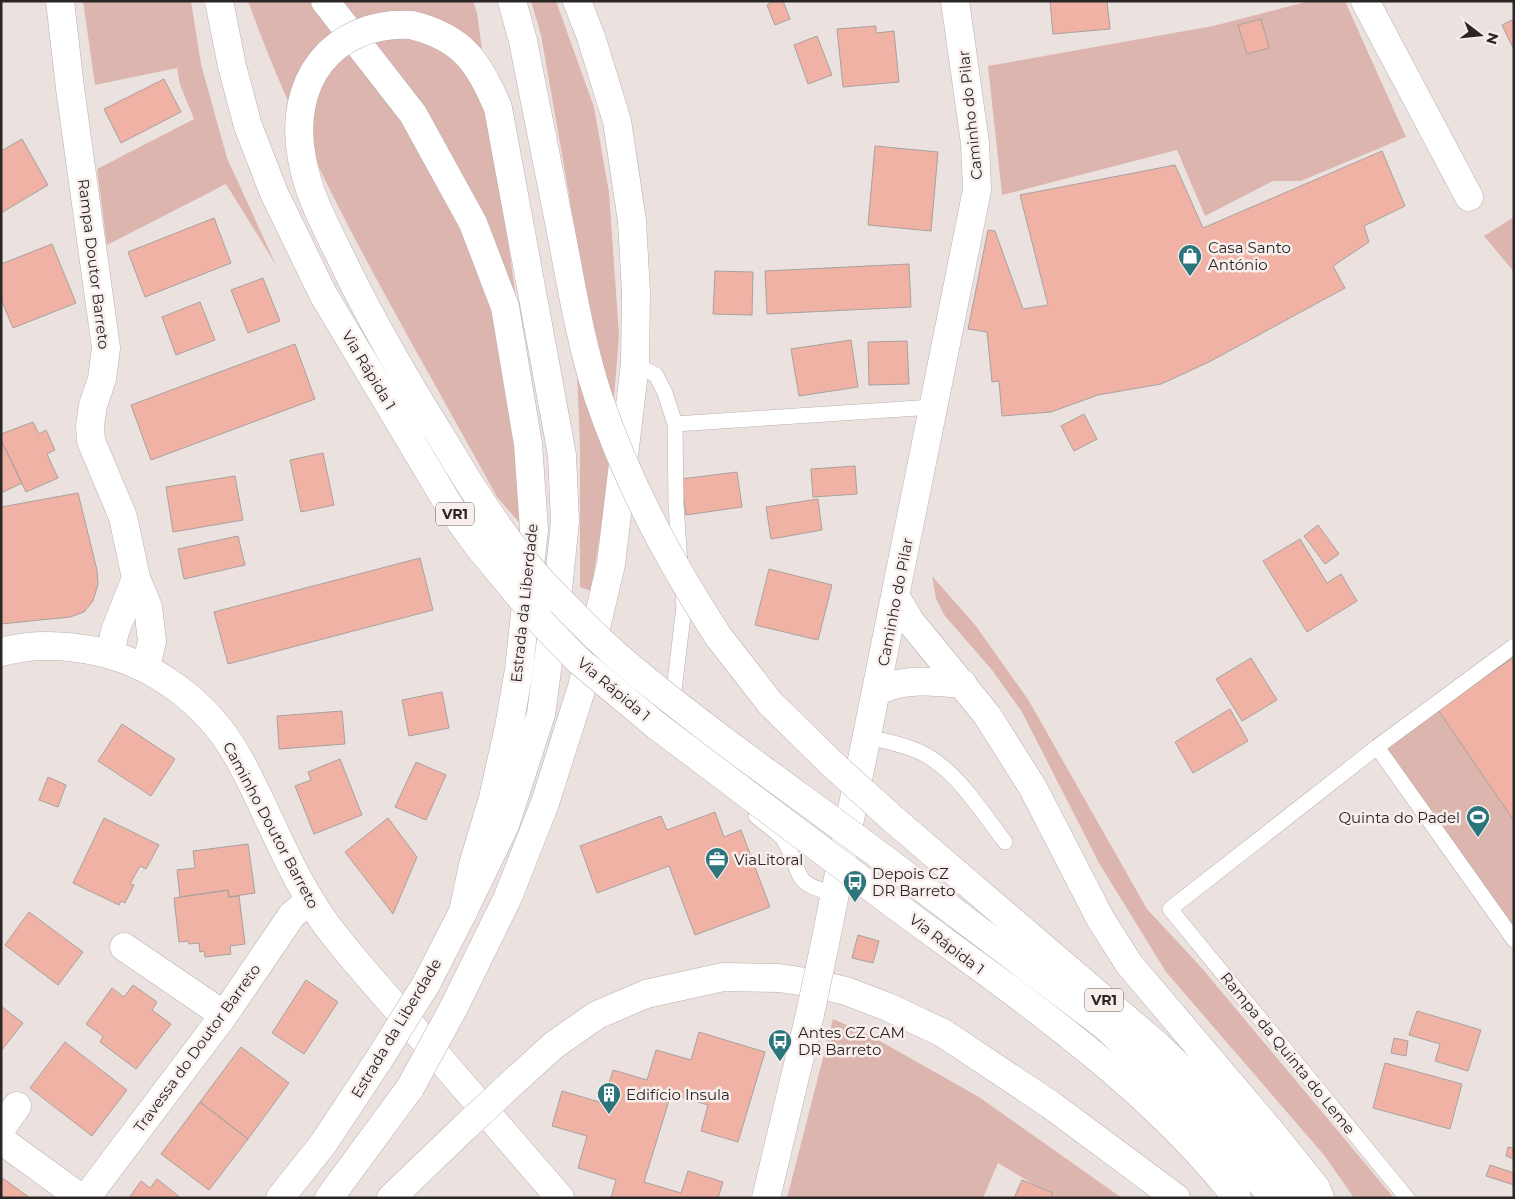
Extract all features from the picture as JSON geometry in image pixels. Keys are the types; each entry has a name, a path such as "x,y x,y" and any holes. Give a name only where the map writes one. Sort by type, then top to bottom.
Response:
{"main road":[{"name":"Rampa Doutor Barreto","path":"60,1 70,88 106,348 102,379 93,405 90,426 91,441 123,517 136,578 148,607 152,641 146,668"},
{"name":"Via Rápida 1","path":"219,1 232,66 248,126 274,193 324,294 450,507 478,546 536,616 578,660 657,726 1116,1073 1181,1134 1237,1198"},
{"name":"Estrada da Liberdade","path":"280,1198 323,1144 378,1061 426,984 463,912 473,865 502,762 519,670 534,529 528,444 505,307 473,223 413,114 325,1"},
{"name":"VR1","path":"512,1 523,41 575,308 598,395 644,509 691,595 718,636 770,703 830,762 893,818 1158,1046 1229,1115 1298,1198"},
{"path":"328,1198 410,1088 453,1009 508,897 545,803 582,687 611,564 635,364 636,293 632,221 617,122 591,37 577,1"},
{"name":"Caminho do Pilar","path":"766,1198 810,1014 836,894 977,190 975,143 955,1"},
{"path":"1365,1 1469,197"},
{"path":"463,912 505,825 541,714 558,590 564,521 562,455 498,108 488,82 475,63 457,44 435,31 411,25 392,24 373,27 339,44 325,56 308,82 302,97 299,136 308,185 318,211 362,299 412,390 476,494 511,542 544,584 614,653 680,707 1104,1026 1209,1124 1274,1198"},
{"path":"110,654 114,631 136,578"},
{"path":"896,597 910,620 988,715 1033,788 1101,920 1129,964 1272,1133 1316,1188 1320,1198"},
{"name":"Caminho Doutor Barreto","path":"1,652 30,646 61,646 126,658 174,685 201,709 221,732 238,757 291,868 309,901 348,951 560,1198"},
{"path":"877,691 898,684 931,681 963,684"},
{"name":"Travessa do Doutor Barreto","path":"86,1198 224,1015 292,915 309,901"},
{"path":"124,947 224,1015"},
{"path":"391,1198 554,1045 597,1015 646,994 723,977 779,978 813,983 846,990 888,1006 943,1033 1051,1105 1176,1198"},
{"path":"1,1129 17,1106"},
{"path":"1,1140 81,1198"}],"lane":[{"path":"635,364 656,375 665,393 675,424 676,505 684,607 668,744 785,840 796,870 803,882 813,888 836,894"},
{"path":"675,424 933,407"},
{"path":"1514,646 1377,747 1514,940"},
{"path":"867,737 921,752 937,763 970,796 1005,842"},
{"name":"Rampa da Quinta do Leme","path":"1377,747 1170,909 1407,1198"}],"shaded area":[{"path":"83,1 191,1 201,64 227,158 276,265 226,184 107,245 97,169 194,119 180,85 177,68 95,85"},
{"path":"248,1 473,1 477,13 520,328 523,527 497,497 396,315 331,192 273,66"},
{"path":"531,1 556,1 594,107 609,192 619,335 606,497 591,591 580,587 580,447 570,200 541,35"},
{"path":"1310,1 1345,1 1406,137 1301,181 1273,181 1205,216 1177,150 1002,195 988,66 1213,26"},
{"path":"1514,217 1514,272 1484,236"},
{"path":"932,576 976,626 1029,701 1147,909 1200,966 1394,1198 1354,1198 1324,1155 1166,972 1099,863 1022,712 992,670 945,616 936,599"},
{"name":"Quinta do Padel","path":"1514,647 1514,935 1372,740"},
{"path":"833,1019 871,1036 979,1097 1122,1198 1056,1198 998,1163 983,1198 787,1198"}],"building":[{"path":"774,1 783,1 790,19 775,25 767,5"},
{"path":"1050,1 1107,1 1110,29 1053,34"},
{"path":"1261,19 1269,48 1247,54 1238,25"},
{"path":"1514,19 1514,50 1502,25"},
{"path":"876,26 876,33 894,31 899,82 843,87 837,29"},
{"path":"817,36 832,75 808,84 794,45"},
{"path":"164,79 181,112 121,143 104,109"},
{"path":"22,139 48,185 1,213 1,151"},
{"path":"875,146 938,152 931,231 868,225"},
{"name":"Casa Santo António","path":"1382,151 1405,206 1364,226 1369,242 1333,266 1345,288 1209,362 1161,384 1098,395 1051,412 1002,416 999,381 992,382 987,332 968,329 988,230 995,231 1023,309 1048,305 1020,195 1175,165 1203,228"},
{"path":"214,218 231,263 145,297 128,252"},
{"path":"52,244 76,303 13,328 1,299 1,264"},
{"path":"909,264 911,307 767,314 765,271"},
{"path":"715,271 753,272 752,315 713,314"},
{"path":"263,278 280,321 248,333 231,290"},
{"path":"200,302 215,340 176,355 162,317"},
{"path":"851,340 858,387 799,396 791,349"},
{"path":"907,341 909,384 869,385 868,342"},
{"path":"295,344 315,399 151,460 131,405"},
{"path":"1084,414 1097,439 1074,451 1061,426"},
{"path":"33,422 39,434 46,430 55,450 47,454 58,478 26,492 1,440 1,434"},
{"path":"1,440 22,483 1,493"},
{"path":"323,453 334,505 301,512 290,460"},
{"path":"855,466 857,494 813,497 811,469"},
{"path":"737,472 742,507 686,515 681,479"},
{"path":"235,476 243,520 173,532 166,487"},
{"path":"78,493 97,570 98,584 93,601 84,612 70,617 1,624 1,507"},
{"path":"818,499 822,530 771,539 766,507"},
{"path":"1318,525 1339,554 1325,564 1304,536"},
{"path":"238,536 245,565 184,579 178,549"},
{"path":"1300,539 1327,583 1341,574 1357,601 1307,632 1263,561"},
{"path":"420,558 433,610 228,664 214,612"},
{"path":"769,569 832,585 818,640 755,625"},
{"path":"1514,657 1514,821 1438,710"},
{"path":"1251,658 1277,700 1242,721 1216,679"},
{"path":"442,692 449,728 409,736 402,700"},
{"path":"1230,709 1248,741 1193,773 1175,742"},
{"path":"342,711 345,744 279,749 277,716"},
{"path":"122,724 175,759 151,796 98,761"},
{"path":"340,759 362,815 314,834 295,786 311,780 308,772"},
{"path":"416,762 446,775 426,820 395,807"},
{"path":"48,777 66,785 58,807 39,800"},
{"name":"ViaLitoral","path":"715,812 724,837 741,830 770,907 695,935 669,866 597,893 580,846 661,816 667,830"},
{"path":"104,818 159,845 146,869 140,866 130,884 134,885 125,903 121,901 119,905 73,883"},
{"path":"388,818 417,857 393,914 345,852"},
{"path":"248,844 255,893 229,897 228,890 180,897 177,870 195,868 193,851"},
{"path":"228,890 229,897 239,896 245,944 230,946 231,954 205,957 204,951 200,952 199,943 179,942 174,898"},
{"path":"29,912 83,952 58,985 5,945"},
{"path":"858,935 879,941 873,963 852,958"},
{"path":"306,980 338,1002 304,1054 272,1033"},
{"path":"133,985 157,1002 152,1010 171,1024 136,1069 100,1042 103,1036 86,1024 112,988 124,997"},
{"path":"1,1006 23,1023 1,1051"},
{"path":"1417,1011 1481,1030 1468,1071 1435,1061 1440,1044 1409,1035"},
{"name":"Edifício Insula","path":"699,1032 765,1052 738,1142 701,1131 708,1105 671,1094 644,1182 681,1193 688,1171 723,1182 718,1198 611,1198 616,1180 578,1168 587,1136 552,1126 562,1091 603,1103 613,1070 647,1080 656,1050 691,1060"},
{"path":"1394,1038 1408,1041 1406,1056 1391,1053"},
{"path":"65,1042 127,1090 92,1136 30,1088"},
{"path":"241,1047 289,1083 248,1139 200,1102"},
{"path":"1385,1063 1462,1084 1450,1129 1373,1108"},
{"path":"200,1102 248,1139 209,1190 161,1154"},
{"path":"1508,1147 1514,1148 1514,1159 1506,1156"},
{"path":"1490,1165 1514,1173 1514,1185 1486,1176"},
{"path":"1,1177 30,1198 1,1198"},
{"path":"157,1179 181,1198 129,1198 141,1181 150,1188"},
{"path":"1022,1180 1053,1193 1051,1198 1014,1198"}],"place":[{"name":"Casa Santo António","path":"1190,277"},
{"name":"Quinta do Padel","path":"1478,838"},
{"name":"ViaLitoral","path":"717,880"},
{"name":"Depois CZ DR Barreto","path":"855,903"},
{"name":"Antes CZ CAM DR Barreto","path":"780,1062"},
{"name":"Edifício Insula","path":"609,1115"}]}
